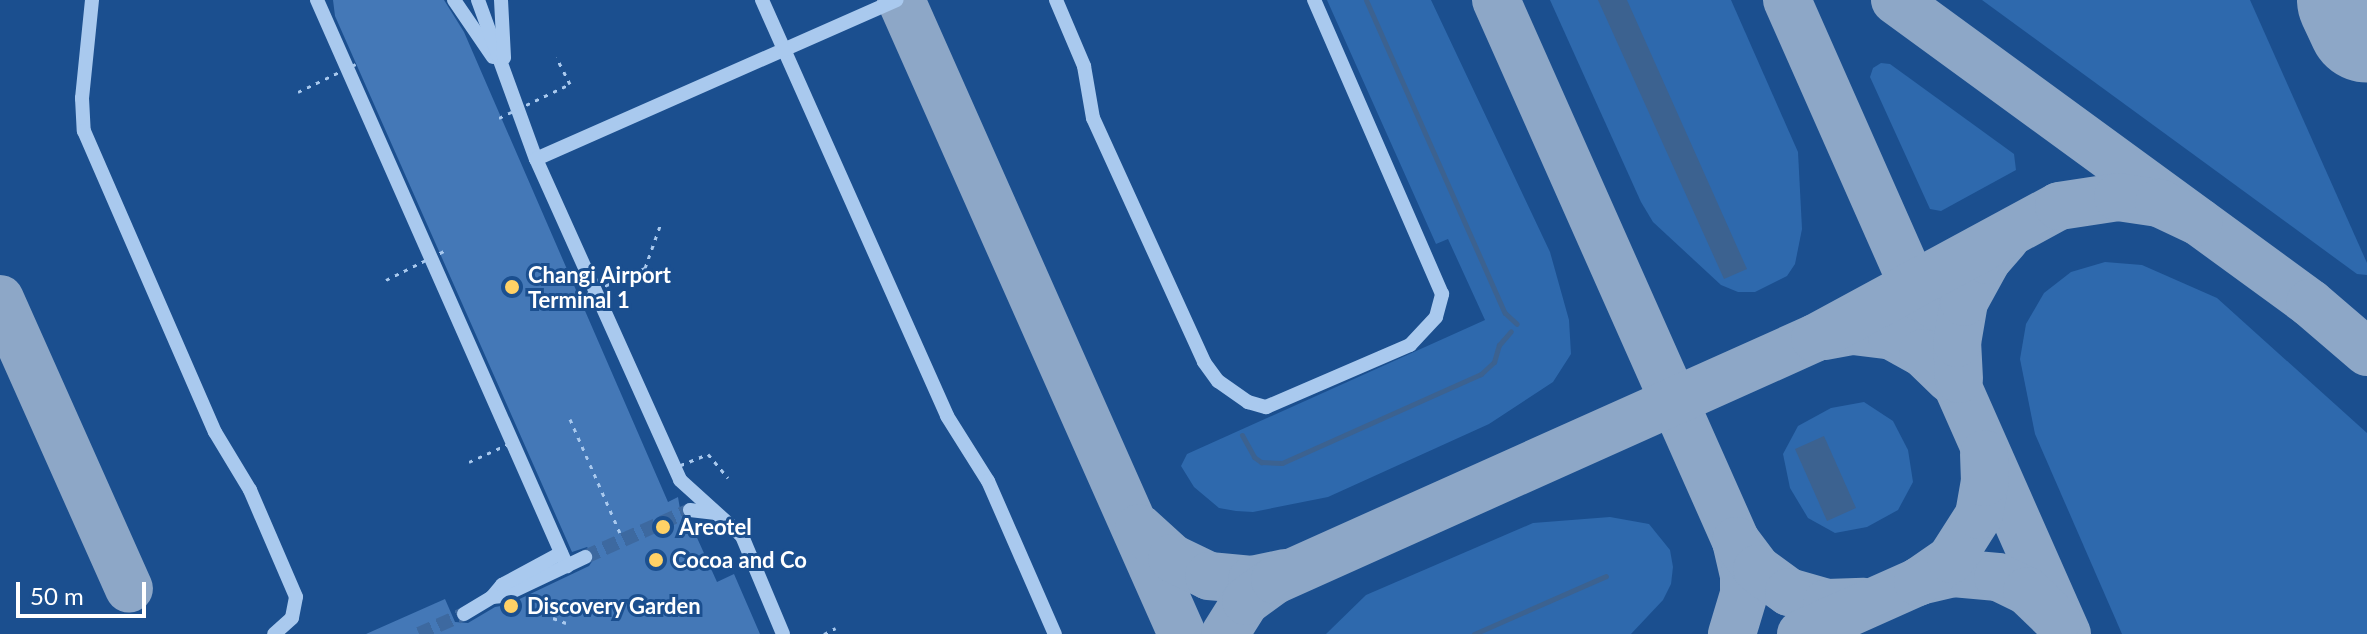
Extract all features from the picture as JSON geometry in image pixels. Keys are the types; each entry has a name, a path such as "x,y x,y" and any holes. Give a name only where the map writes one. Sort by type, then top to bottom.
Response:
{"lane":[{"path":"92,0 82,98 84,131 215,432 255,502 296,597 292,618 274,634"},
{"path":"317,0 564,560"},
{"path":"454,0 504,74"},
{"path":"478,0 536,159 680,480 742,536 783,634"},
{"path":"501,0 504,74"},
{"path":"762,0 947,416 988,481 1055,634"},
{"path":"536,159 896,0"},
{"path":"1056,0 1084,66 1093,118 1204,362 1218,381 1248,402 1266,407 1396,353 1422,336 1436,317 1442,294 1314,0"},
{"path":"690,510 709,510 721,517"},
{"path":"464,614 492,597 503,596 564,560 585,557"}],"path":[{"path":"499,118 570,84 556,57"},
{"path":"298,92 356,64"},
{"path":"578,298 645,268 661,223"},
{"path":"386,280 448,249"},
{"path":"570,419 620,533"},
{"path":"469,462 517,440"},
{"path":"671,469 708,454 728,478"},
{"path":"553,618 566,623"},
{"path":"824,634 836,628"}],"shaded area":[{"path":"1327,0 1431,0 1550,252 1569,320 1571,354 1553,382 1489,424 1328,497 1253,512 1219,508 1194,487 1181,466 1187,454 1485,320 1448,239 1436,244"},
{"path":"1550,0 1731,0 1798,152 1802,229 1795,264 1787,276 1755,292 1738,292 1721,285 1653,222 1641,202"},
{"path":"1598,0 1627,0 1747,269 1724,279"},
{"path":"1982,0 2250,0 2367,263 2367,275 2357,274"},
{"path":"1881,63 1890,64 2014,154 2016,170 1941,211 1930,209 1870,77 1873,68"},
{"path":"2105,262 2142,265 2217,298 2367,433 2367,634 2122,634 2035,434 2020,359 2026,324 2044,293 2071,272"},
{"path":"1864,402 1893,421 1908,450 1913,482 1898,510 1867,527 1835,533 1808,518 1790,488 1783,454 1798,426 1831,408"},
{"path":"1824,436 1856,508 1827,521 1795,449"},
{"path":"1610,517 1649,524 1670,550 1673,567 1671,584 1663,600 1631,634 1326,634 1366,595 1533,523"}],"building":[{"name":"Changi Airport Terminal 1","path":"333,0 444,0 464,32 668,502 678,497 681,515 689,520 717,582 734,574 760,634 366,634 445,599 455,622 468,623 495,607 507,605 589,566 595,557 587,547 572,552 335,16"}],"waterway":[{"path":"1366,0 1505,313 1517,324"},
{"path":"1242,435 1254,457 1261,462 1282,463 1481,374 1494,362 1499,345 1511,331"},
{"path":"1474,634 1606,576"}],"taxiway":[{"path":"901,0 1182,634"},
{"path":"1496,0 1736,541 1744,575 1744,594 1732,634"},
{"path":"1787,0 2067,634"},
{"path":"1895,0 2310,303 2367,352"},
{"path":"1225,634 1246,601 1275,580 1815,338 2059,206 2118,197 2159,203 2199,222"},
{"path":"1959,379 1957,343 1964,302 1987,260 2006,238"},
{"path":"0,299 129,589"},
{"path":"1824,336 1853,331 1892,336 1923,353 1950,379"},
{"path":"1801,634 1918,582 1951,559 1979,515 1985,482 1984,454"},
{"path":"1139,528 1172,558 1209,576 1252,580 1285,573"},
{"path":"1736,541 1757,569 1789,592 1827,603 1864,602"},
{"path":"1919,581 1953,573 1998,577 2027,591 2057,620"}],"runway":[{"path":"2356,0 2367,24"}],"tunnel":[{"path":"585,557 690,510"},
{"path":"419,634 464,614"}],"place":[{"name":"Changi Airport Terminal 1","path":"512,287"},
{"name":"Areotel","path":"663,527"},
{"name":"Cocoa and Co","path":"656,560"},
{"name":"Discovery Garden","path":"511,606"}]}
